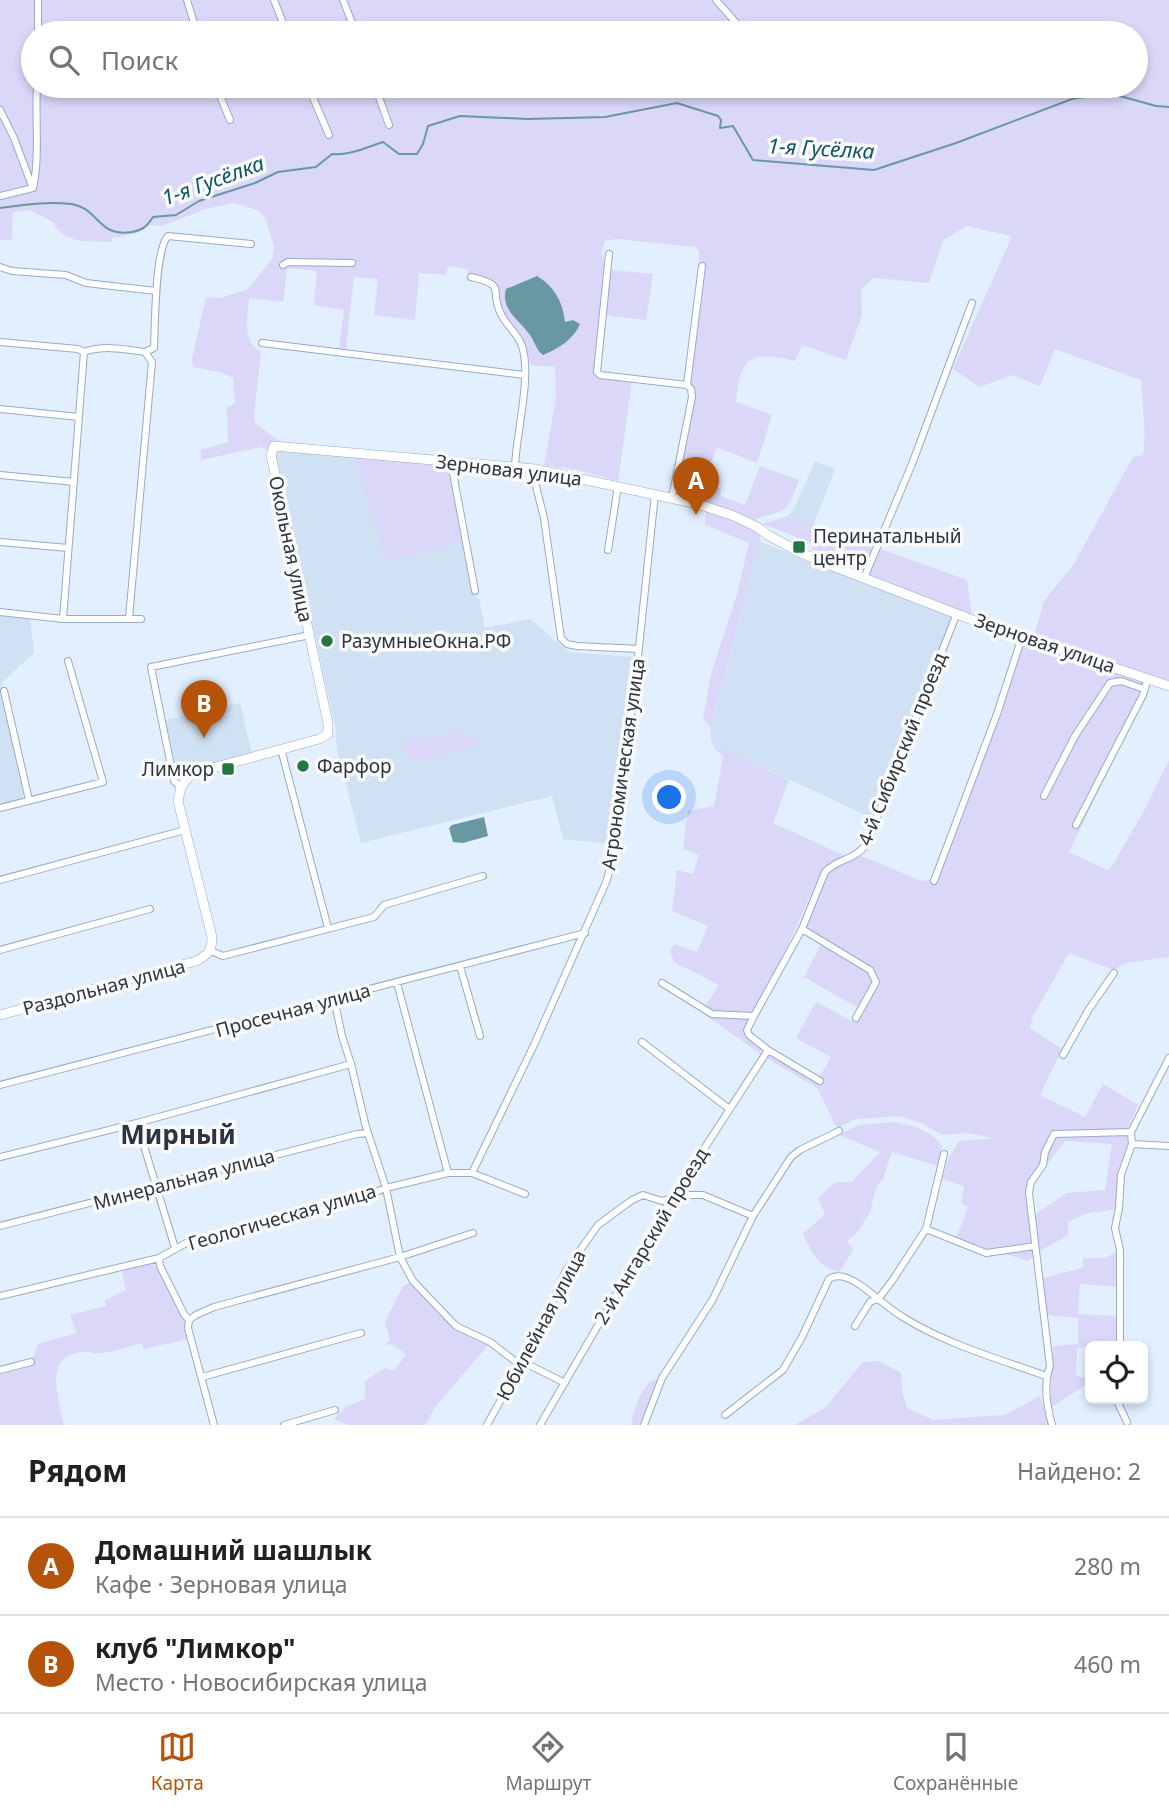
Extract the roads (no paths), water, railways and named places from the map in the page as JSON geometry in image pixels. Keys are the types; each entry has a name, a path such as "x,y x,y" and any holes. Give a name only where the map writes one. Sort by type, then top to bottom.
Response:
{"street":[{"path":"38,0 38,21"},
{"path":"187,0 193,21"},
{"path":"274,0 282,21"},
{"path":"343,0 351,21"},
{"path":"716,0 734,21"},
{"path":"33,188 37,170 36,98"},
{"path":"221,98 230,120"},
{"path":"313,98 329,135"},
{"path":"379,98 389,125"},
{"path":"0,110 33,188"},
{"path":"0,196 33,188"},
{"path":"0,342 78,349 84,352 96,348 145,352 154,348 156,291 161,245 165,238 168,236 251,244"},
{"path":"609,254 596,370 600,375 687,385 691,389 692,397 672,498"},
{"path":"283,265 288,262 352,263"},
{"path":"0,267 12,271 66,275 86,282 156,291"},
{"path":"687,385 702,267"},
{"path":"471,277 491,282 495,286 500,313 522,345 524,375 515,467"},
{"path":"864,578 905,482 972,303"},
{"path":"262,343 524,375"},
{"path":"63,619 84,352"},
{"path":"129,618 152,362 145,352"},
{"path":"0,409 79,417"},
{"name":"Зерновая улица","path":"274,446 535,469 672,498 734,516 797,551 864,578 1022,637 1169,687"},
{"name":"Окольная улица","path":"274,446 271,455 328,723 327,734 319,739 281,749"},
{"path":"451,462 475,591"},
{"path":"535,469 561,638 567,644 577,646 639,649"},
{"path":"0,475 74,482"},
{"path":"608,550 618,486"},
{"name":"Агрономическая улица","path":"472,1172 585,933 607,880 615,845 655,494"},
{"path":"0,542 68,548"},
{"path":"0,612 63,619 141,619"},
{"name":"4-й Сибирский проезд","path":"754,1016 802,929 825,872 831,865 859,855 866,845 957,613"},
{"path":"181,787 174,781 151,667 310,635"},
{"path":"934,881 997,714 1022,637"},
{"path":"0,808 103,782 68,661"},
{"path":"1076,825 1148,678"},
{"path":"1044,796 1075,736 1110,683 1121,681 1144,690"},
{"path":"5,691 29,800"},
{"path":"211,951 212,937 178,801 181,787 191,774 281,749 328,928"},
{"path":"0,880 185,830"},
{"name":"Раздольная улица","path":"0,1015 197,961 211,951 223,956 374,917 384,905 483,876"},
{"path":"0,950 150,909"},
{"path":"802,929 875,975 876,982 856,1018"},
{"name":"Просечная улица","path":"0,1085 585,933"},
{"path":"460,966 480,1036"},
{"path":"1063,1055 1089,1009 1114,973"},
{"path":"397,982 448,1173"},
{"path":"662,983 712,1014 754,1016 747,1030 749,1035 768,1050 820,1081"},
{"path":"334,999 342,1036 386,1188 400,1258 412,1281 456,1325 490,1342 520,1365 531,1366 565,1383"},
{"path":"642,1042 728,1108"},
{"name":"2-й Ангарский проезд","path":"540,1425 671,1200 768,1050"},
{"path":"1119,1341 1120,1250 1115,1228 1121,1175 1126,1154 1132,1144 1131,1132 1169,1058"},
{"path":"0,1157 137,1123 351,1064"},
{"path":"137,1123 175,1248"},
{"path":"644,1425 662,1378 713,1299 753,1216 791,1157 839,1131"},
{"path":"1052,1425 1046,1405 1046,1376 1050,1366 1029,1193 1031,1182 1043,1165 1045,1152 1054,1134 1131,1132"},
{"name":"Минеральная улица","path":"0,1226 369,1133"},
{"path":"1132,1144 1169,1146"},
{"path":"855,1326 870,1302 879,1298 926,1229 944,1154"},
{"name":"Геологическая улица","path":"0,1296 159,1258 188,1242 346,1203 386,1188 448,1173 472,1172 525,1194"},
{"name":"Юбилейная улица","path":"487,1425 520,1365 528,1357 566,1270 598,1225 638,1196 662,1201 681,1195 704,1195 753,1216"},
{"path":"926,1229 986,1253 1035,1246"},
{"path":"189,1320 214,1307 400,1258 473,1233"},
{"path":"159,1258 160,1266 189,1320 188,1328 214,1425"},
{"path":"725,1415 783,1370 829,1279 834,1275 843,1276 879,1298 886,1307 908,1321 950,1341 1046,1376"},
{"path":"202,1377 361,1334"},
{"path":"0,1370 31,1362"},
{"path":"1118,1404 1125,1424 1136,1425"},
{"path":"284,1425 335,1410"}],"waterway":[{"name":"1-я Гусёлка","path":"0,208 44,203 71,204 88,211 112,231 132,232 144,227 153,217 176,215 199,201 255,183 278,172 316,167 332,154 351,152 383,142 399,154 417,154 428,126 460,116 528,119 605,117 677,103 718,116 721,120 720,128 733,126 753,160 874,170 1078,98"},
{"name":"1-я Гусёлка","path":"1127,98 1169,107"}],"place":[{"name":"Домашний шашлык","path":"696,515"},
{"name":"Перинатальный центр","path":"799,547"},
{"name":"РазумныеОкна.РФ","path":"327,641"},
{"name":"клуб \"Лимкор\"","path":"204,738"},
{"name":"Фарфор","path":"303,766"},
{"name":"Лимкор","path":"228,769"}],"district":[{"name":"Мирный","path":"178,1135"}]}
